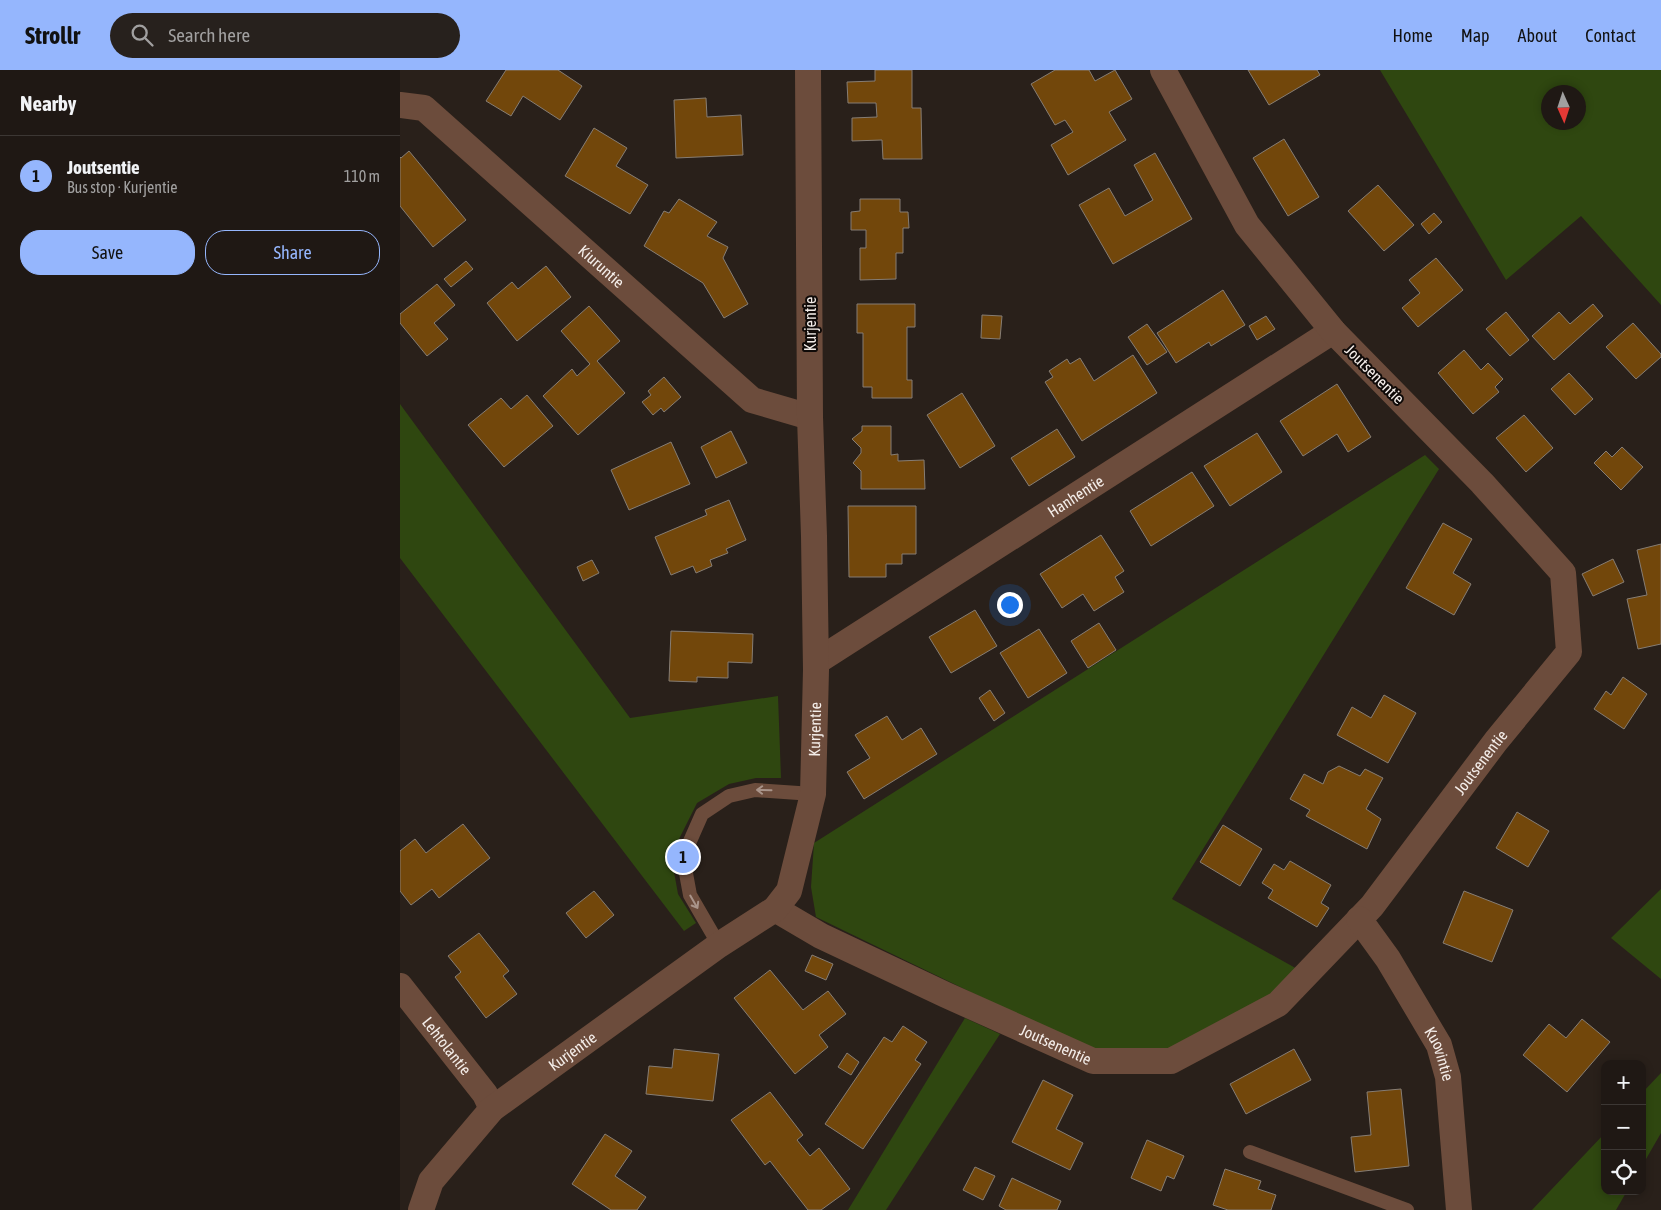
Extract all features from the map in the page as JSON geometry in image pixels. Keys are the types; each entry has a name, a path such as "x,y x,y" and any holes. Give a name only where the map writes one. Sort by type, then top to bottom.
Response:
{"street":[{"name":"Kurjentie","path":"421,1210 431,1181 492,1109 720,945 775,909 789,891 813,794 816,662 810,417 808,70"},
{"name":"Joutsenentie","path":"775,909 828,939 946,995 1093,1061 1172,1061 1278,1004 1372,906 1496,741 1569,652 1564,573 1482,483 1333,331 1247,224 1162,70"},
{"name":"Kiuruntie","path":"400,105 424,108 752,400 810,417"},
{"name":"Hanhentie","path":"816,662 1333,331"},
{"name":"Kuovintie","path":"1359,919 1388,959 1439,1045 1448,1077 1459,1210"},
{"name":"Lehtolantie","path":"400,986 485,1094 492,1109"}],"lane":[{"path":"720,945 690,895 683,857 702,814 728,796 755,790 813,794"},
{"path":"1250,1152 1407,1210"}],"green space":[{"path":"1380,70 1661,70 1661,305 1581,216 1506,280"},
{"path":"400,404 630,718 778,696 781,778 756,778 729,784 697,803 671,855 678,894 696,923 684,931 400,558"},
{"path":"1425,455 1439,469 1172,899 1299,970 1275,998 1169,1053 1096,1053 816,917 811,887 814,843"},
{"path":"1661,889 1661,979 1611,938"},
{"path":"965,1018 1000,1034 886,1210 848,1210"},
{"path":"1661,1073 1661,1133 1646,1159 1646,1105 1646,1089"},
{"path":"1601,1137 1601,1195 1625,1195 1616,1210 1532,1210"}],"building":[{"path":"506,70 558,70 582,86 560,120 523,96 511,116 486,101"},
{"path":"875,70 912,70 912,108 921,108 922,159 883,159 882,140 852,141 852,118 877,117 876,103 848,103 847,82 875,81"},
{"path":"1055,70 1089,70 1095,81 1115,70 1132,99 1109,112 1126,140 1068,175 1051,145 1073,132 1065,120 1055,125 1031,84"},
{"path":"1248,70 1317,70 1320,75 1269,105"},
{"path":"706,98 707,117 741,115 743,155 676,158 674,100"},
{"path":"594,128 627,148 616,166 648,185 630,214 565,176"},
{"path":"1284,139 1319,197 1288,216 1253,158"},
{"path":"409,151 466,220 433,247 400,206 400,157"},
{"path":"1155,153 1192,219 1113,264 1079,205 1109,188 1125,216 1153,200 1134,165"},
{"path":"1378,185 1414,225 1384,251 1348,211"},
{"path":"679,199 717,222 707,236 728,247 723,258 748,304 724,318 703,283 644,246 664,211 669,213"},
{"path":"860,199 900,199 900,212 908,212 909,228 903,228 903,253 896,253 896,279 860,280 860,248 866,248 866,230 851,230 851,212 860,211"},
{"path":"1434,213 1442,222 1429,234 1421,224"},
{"path":"1436,258 1463,290 1418,327 1402,308 1420,293 1409,280"},
{"path":"466,261 473,269 451,287 444,279"},
{"path":"546,266 571,297 517,341 487,303 512,282 518,289"},
{"path":"437,284 455,305 434,323 448,339 427,356 400,323 400,314"},
{"path":"1223,290 1245,325 1211,346 1209,342 1176,363 1157,333"},
{"path":"857,304 915,304 915,327 907,327 907,380 912,380 912,398 872,398 872,387 863,387 863,333 857,333"},
{"path":"1593,304 1603,316 1554,360 1532,336 1559,312 1570,324"},
{"path":"589,306 620,341 597,361 625,393 578,435 543,396 572,369 577,376 590,364 561,331"},
{"path":"1506,312 1529,340 1510,356 1486,329"},
{"path":"982,315 1002,316 1000,339 981,338"},
{"path":"1266,316 1275,329 1257,340 1249,326"},
{"path":"1633,323 1661,354 1661,357 1636,379 1606,347"},
{"path":"1147,324 1167,352 1147,365 1128,337"},
{"path":"1464,350 1481,370 1488,363 1503,379 1495,387 1499,392 1473,414 1438,373"},
{"path":"1133,355 1157,393 1082,441 1045,382 1053,377 1049,371 1067,359 1070,364 1080,358 1094,381"},
{"path":"1569,373 1593,399 1575,415 1551,389"},
{"path":"664,377 681,397 664,412 661,408 653,415 642,402 651,395 648,391"},
{"path":"1337,384 1371,437 1348,452 1337,434 1303,456 1280,421"},
{"path":"962,393 995,446 960,468 927,415"},
{"path":"527,395 553,426 504,467 468,425 501,398 511,409"},
{"path":"1524,415 1553,448 1526,472 1496,438"},
{"path":"862,426 891,426 891,455 898,454 898,461 924,460 925,489 861,489 861,471 853,463 861,453 861,448 852,439 862,431"},
{"path":"1057,429 1075,457 1029,486 1011,458"},
{"path":"731,431 747,463 716,478 701,447"},
{"path":"1257,433 1282,472 1230,506 1204,466"},
{"path":"671,442 690,484 629,510 611,470"},
{"path":"1622,447 1643,467 1621,490 1594,463 1606,451 1612,457"},
{"path":"1192,472 1214,506 1151,546 1130,511"},
{"path":"729,500 746,540 726,549 728,553 710,560 712,566 696,573 693,566 671,575 655,537 707,515 705,510"},
{"path":"848,506 916,506 916,554 902,554 902,564 886,564 886,577 849,577"},
{"path":"1443,523 1472,539 1453,573 1471,584 1454,615 1406,588"},
{"path":"1101,535 1124,571 1115,577 1124,592 1094,611 1083,594 1062,608 1040,574"},
{"path":"1661,544 1661,644 1638,649 1627,599 1647,595 1637,550"},
{"path":"1613,559 1624,582 1593,596 1582,574"},
{"path":"592,560 599,573 583,581 577,567"},
{"path":"975,610 997,646 951,673 929,637"},
{"path":"1099,623 1116,650 1088,668 1071,641"},
{"path":"1039,629 1067,673 1028,698 1000,653"},
{"path":"671,631 753,634 752,663 728,662 728,678 697,677 697,682 669,681"},
{"path":"1623,677 1647,694 1624,729 1594,709 1606,691 1611,695"},
{"path":"990,690 1005,713 994,721 979,698"},
{"path":"1384,695 1416,713 1388,763 1337,735 1352,707 1371,718"},
{"path":"887,716 902,740 921,728 937,754 864,799 847,772 870,758 855,735"},
{"path":"1339,766 1360,776 1365,769 1383,778 1366,809 1381,819 1367,849 1306,816 1310,810 1290,799 1304,774 1323,784 1328,772"},
{"path":"1517,812 1549,831 1528,867 1496,848"},
{"path":"463,824 490,858 439,898 432,889 411,905 400,891 400,851 415,839 426,853"},
{"path":"1223,825 1262,849 1240,886 1200,862"},
{"path":"1290,861 1331,885 1321,903 1329,908 1317,927 1268,898 1273,890 1262,883 1274,864 1284,870"},
{"path":"594,891 614,915 586,938 566,913"},
{"path":"1464,891 1513,910 1492,962 1443,943"},
{"path":"479,933 509,971 503,976 517,994 486,1018 455,977 461,972 448,956"},
{"path":"812,955 833,964 826,980 805,971"},
{"path":"770,970 803,1010 828,991 846,1014 819,1035 828,1047 795,1074 734,998"},
{"path":"1582,1019 1610,1042 1567,1092 1523,1055 1549,1024 1566,1038"},
{"path":"903,1026 927,1042 915,1060 921,1064 863,1149 825,1124 884,1037 892,1042"},
{"path":"674,1049 719,1054 713,1101 646,1094 649,1066 672,1068"},
{"path":"1294,1049 1311,1080 1246,1114 1230,1084"},
{"path":"847,1053 859,1062 851,1075 838,1067"},
{"path":"1043,1080 1073,1095 1056,1129 1083,1143 1070,1170 1012,1142"},
{"path":"1401,1089 1409,1166 1355,1172 1351,1137 1371,1135 1367,1092"},
{"path":"770,1092 803,1135 797,1140 810,1156 819,1148 850,1189 821,1210 808,1210 770,1161 765,1165 731,1120"},
{"path":"605,1134 632,1151 615,1176 646,1197 637,1210 611,1210 572,1184"},
{"path":"1147,1140 1184,1156 1174,1179 1167,1176 1161,1191 1131,1178"},
{"path":"975,1167 995,1176 983,1200 963,1190"},
{"path":"1225,1169 1261,1181 1258,1189 1276,1195 1271,1210 1228,1210 1213,1205"},
{"path":"1012,1178 1061,1201 1057,1210 1006,1210 999,1206"}],"place":[{"name":"Joutsentie","path":"683,857"}]}
